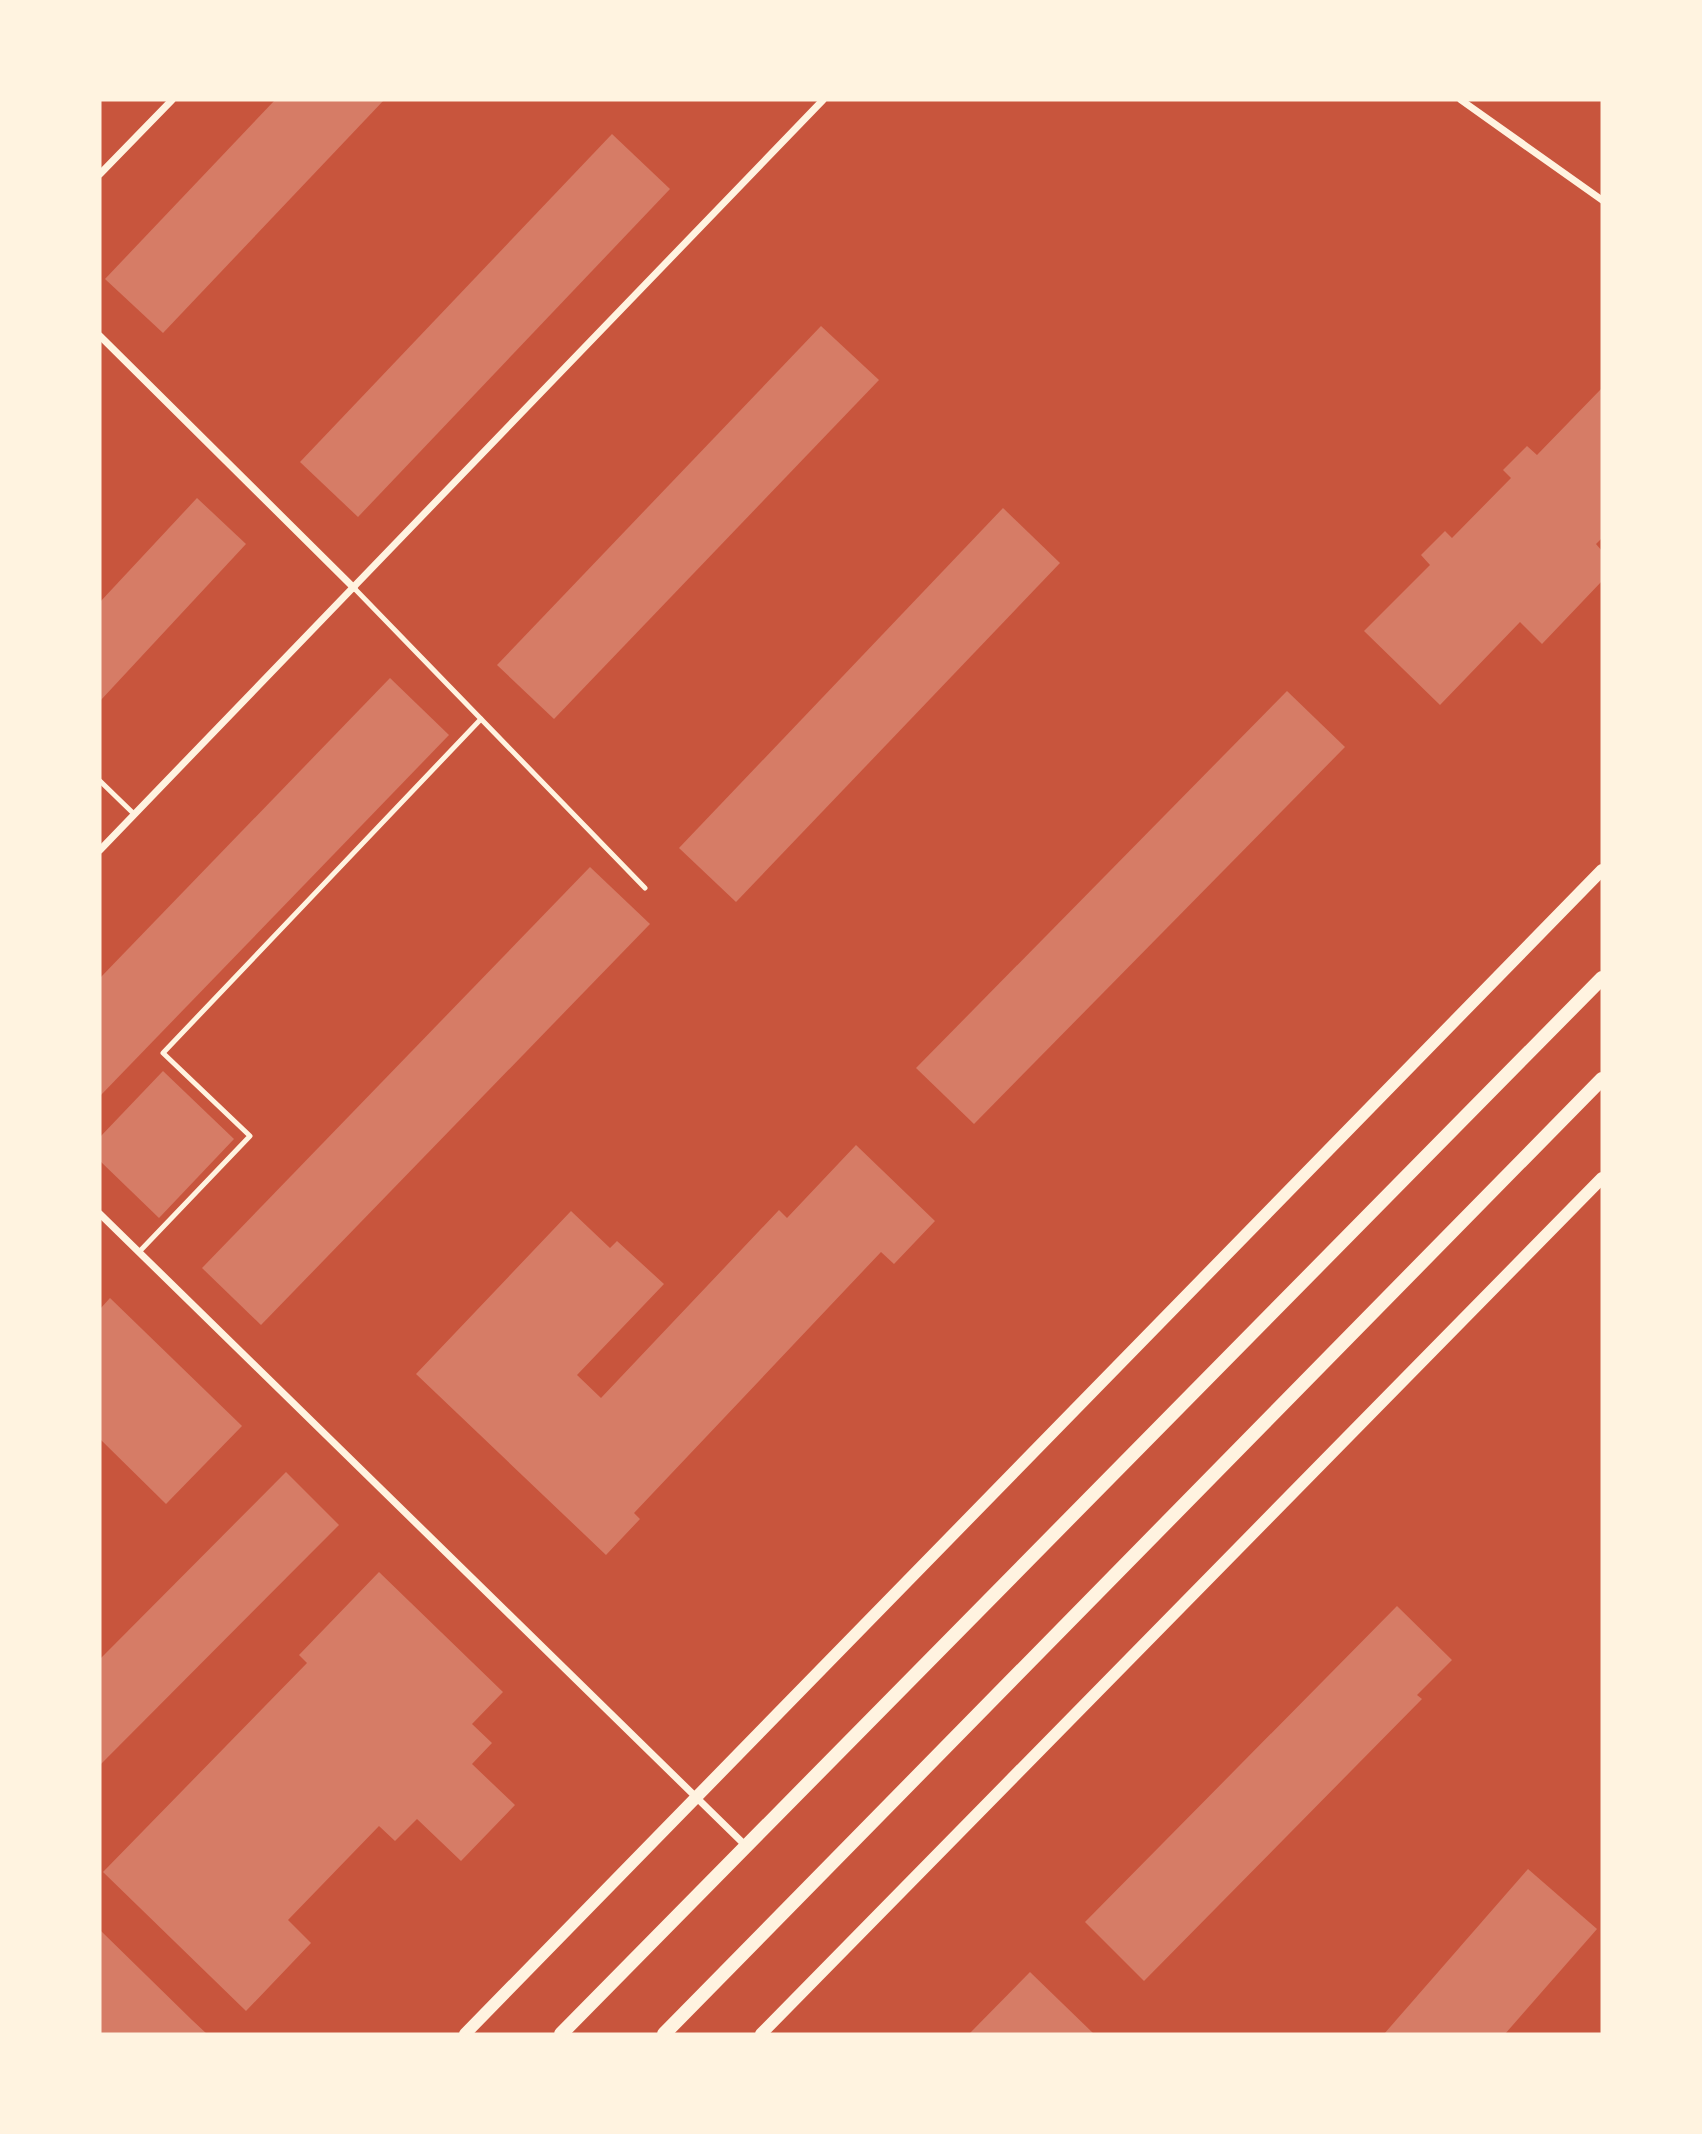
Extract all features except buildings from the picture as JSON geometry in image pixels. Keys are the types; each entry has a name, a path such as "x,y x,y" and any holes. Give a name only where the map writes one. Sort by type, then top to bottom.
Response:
{"main road":[{"path":"561,2034 1602,978"},
{"path":"664,2034 1602,1079"}],"street":[{"path":"100,174 172,100"},
{"path":"100,850 823,100"},
{"path":"1461,100 1602,200"},
{"path":"100,336 354,588"},
{"path":"465,2034 1602,870"},
{"path":"761,2034 1602,1178"},
{"path":"100,1214 746,1846"}],"lane":[{"path":"354,588 645,888"},
{"path":"139,1252 250,1136 163,1053 481,719"},
{"path":"100,781 134,814"}]}
